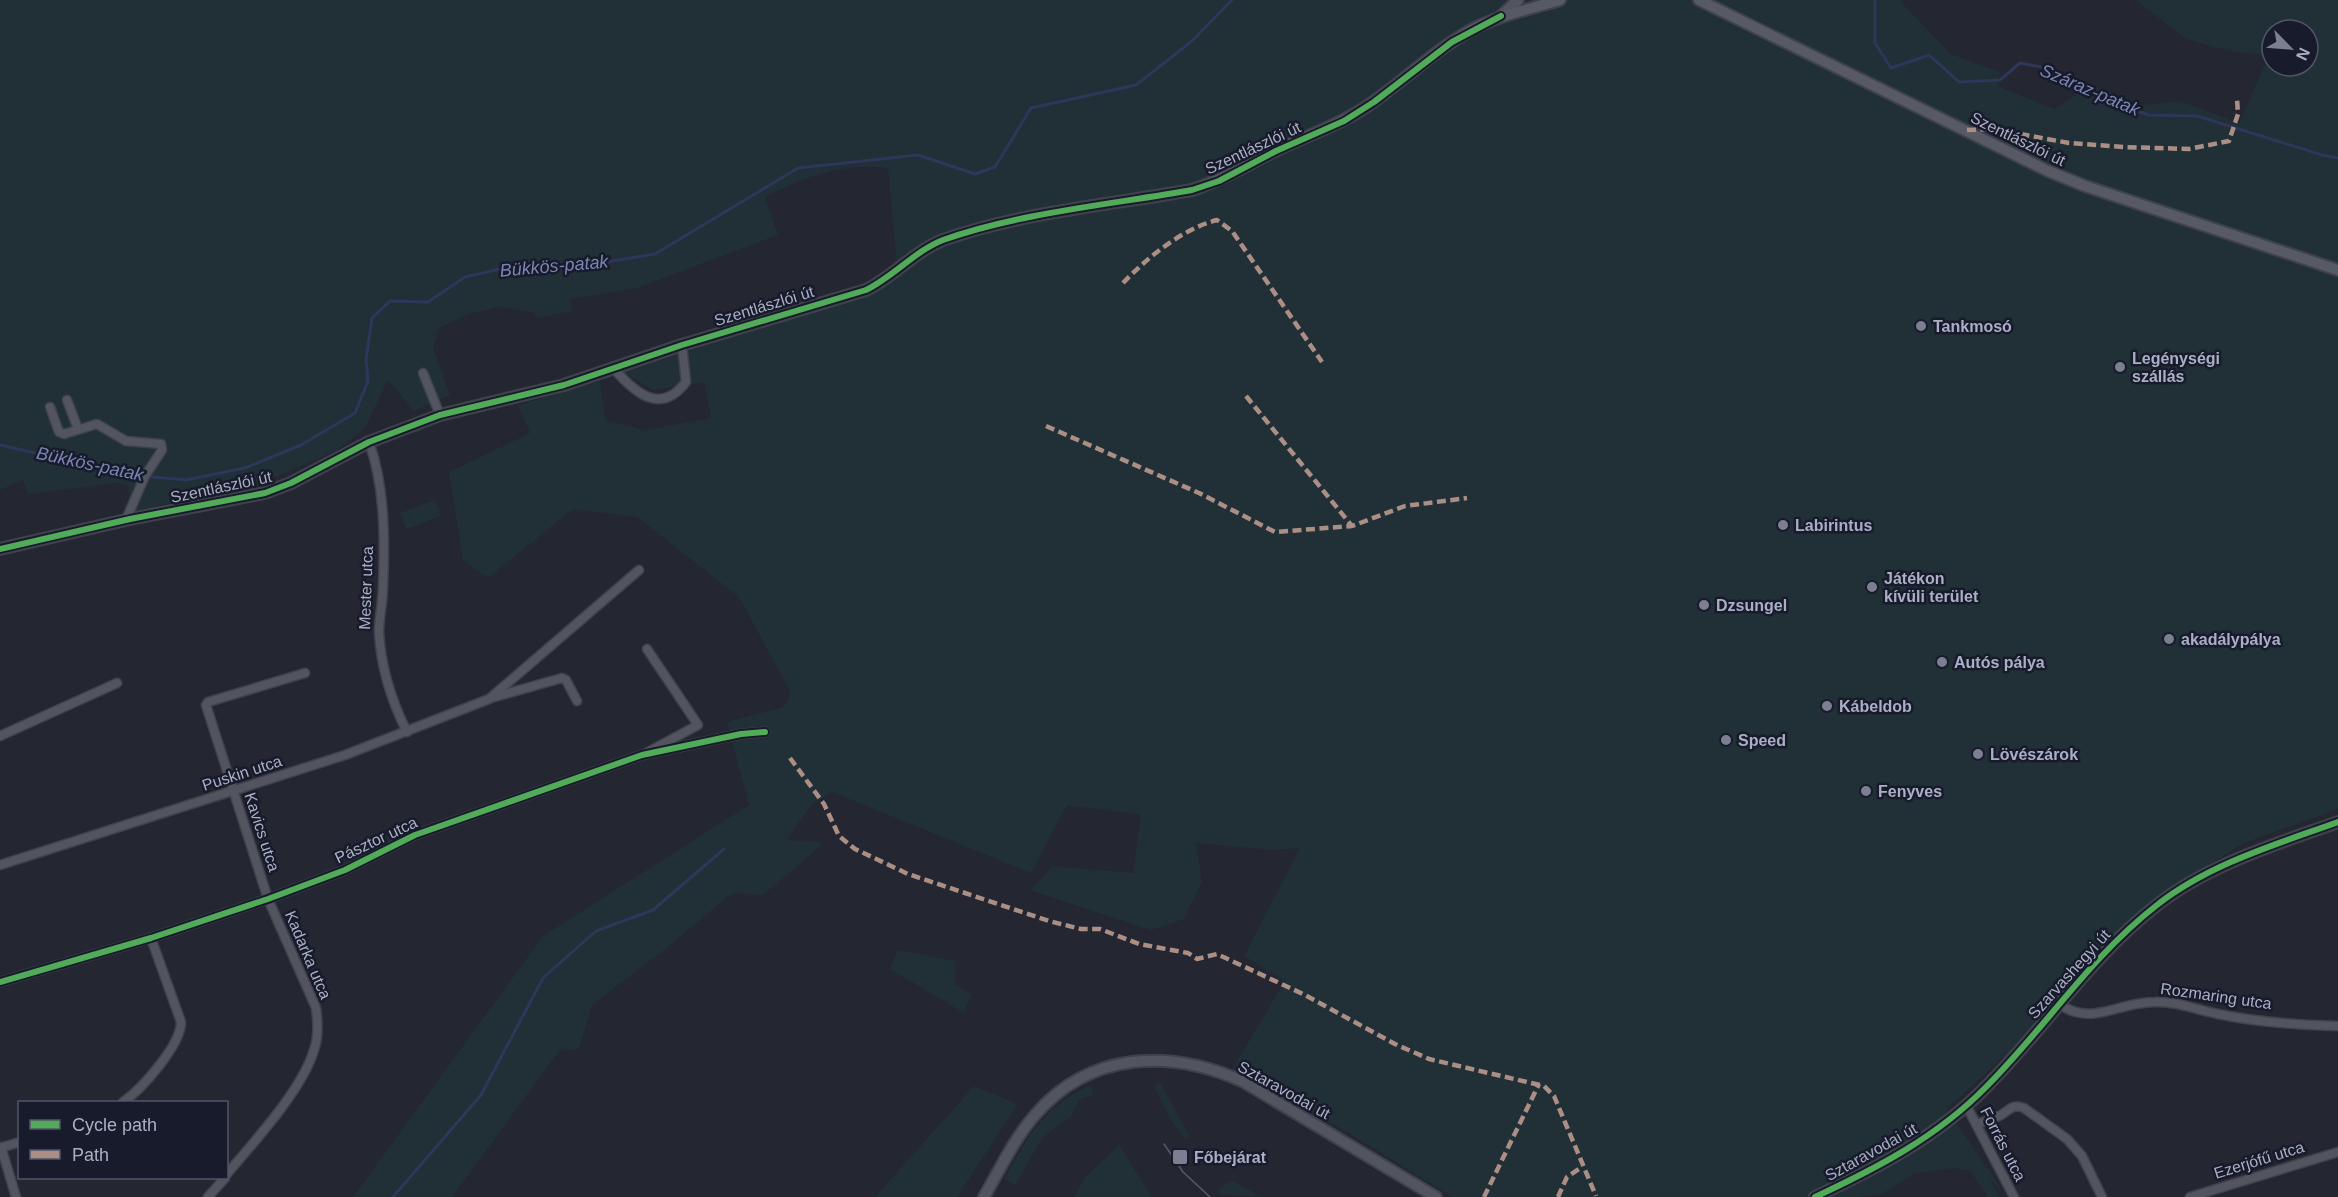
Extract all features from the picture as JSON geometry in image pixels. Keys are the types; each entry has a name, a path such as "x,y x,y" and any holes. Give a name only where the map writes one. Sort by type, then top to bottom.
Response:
{"main road":[{"name":"Szentlászlói út","path":"0,549 130,519 265,493 291,483 369,442 440,415 564,385 682,345 866,290 941,241 997,224 1192,190 1219,181 1276,151 1344,121 1374,102 1452,42 1501,16 1560,0"},
{"name":"Szentlászlói út","path":"1700,0 2048,171 2095,190 2338,270"}],"street":[{"path":"1501,16 1518,0"},
{"path":"614,369 628,385 645,396 661,400 676,395 686,382 682,345"},
{"path":"423,374 440,415"},
{"path":"67,400 78,429"},
{"path":"50,406 59,432 64,434 97,424 126,441 162,444 162,450 145,476 128,515 130,519"},
{"name":"Mester utca","path":"369,442 377,468 381,509 383,589 380,645 390,697 407,732"},
{"name":"Puskin utca","path":"489,699 639,570"},
{"path":"642,755 698,725 647,649"},
{"name":"Kavics utca","path":"268,899 206,705 208,702 305,673"},
{"name":"Puskin utca","path":"0,865 233,792 407,732 489,699 562,678 577,700"},
{"path":"0,736 117,683"},
{"name":"Pásztor utca","path":"0,982 151,938 268,899 345,870 415,835 642,755 741,734 765,732"},
{"name":"Szarvashegyi út","path":"1966,1105 2000,1072 2095,960 2159,904 2200,878 2245,856 2338,822"},
{"name":"Kadarka utca","path":"228,1173 304,1073 314,1050 318,1028 316,1008 268,899"},
{"path":"124,1101 166,1056 181,1030 181,1022 151,938"},
{"name":"Rozmaring utca","path":"2058,1003 2072,1013 2080,1015 2098,1013 2133,1002 2159,1002 2219,1014 2338,1026"},
{"name":"Sztaravodai út","path":"984,1197 1022,1132 1058,1092 1114,1065 1158,1059 1215,1069 1242,1081 1436,1197"},
{"name":"Forrás utca","path":"1966,1105 2014,1197"},
{"name":"Sztaravodai út","path":"1815,1197 1900,1154 1966,1105"},
{"path":"1976,1125 2002,1114 2009,1107 2016,1105 2024,1108 2067,1139 2082,1156 2102,1197"},
{"path":"16,1197 0,1148 18,1143"},
{"name":"Ezerjófű utca","path":"2190,1197 2338,1152"},
{"name":"Kadarka utca","path":"208,1197 223,1179"}],"shaded area":[{"path":"0,0 1902,0 1901,2 1951,54 2000,72 1998,86 2054,109 2092,85 2142,105 2180,101 2239,123 2260,76 2260,78 2320,78 2320,18 2260,18 2260,55 2230,51 2186,39 2136,0 2338,0 2338,809 2244,843 2154,899 2091,957 2016,1046 1947,1109 2005,1194 1989,1178 2000,1197 1988,1197 1970,1171 1955,1168 1913,1174 1882,1194 1859,1197 1452,1197 1352,1135 1233,1068 1285,981 1244,956 1300,848 1273,850 1196,843 1202,882 1184,919 1151,930 1030,890 1053,866 1133,873 1141,815 1067,805 1031,873 832,792 811,805 787,840 820,842 821,846 763,895 732,893 668,947 592,1005 579,1049 559,1051 452,1197 353,1197 543,936 749,805 727,722 783,707 791,693 739,597 637,517 573,509 488,578 463,560 449,472 530,433 518,405 600,381 605,420 645,430 711,418 704,382 653,390 623,372 857,297 898,278 888,168 839,169 810,177 765,197 778,235 637,288 570,299 572,311 538,318 533,312 499,307 466,315 439,328 433,348 450,395 414,411 388,380 365,428 337,450 257,485 134,511 130,507 128,486 116,483 28,494 23,480 0,490"},
{"path":"435,500 441,516 407,529 400,513"},
{"path":"898,950 955,961 955,984 971,994 964,1013 890,969"},
{"path":"1160,1082 1189,1135 1186,1140 1172,1122 1154,1086"},
{"path":"1092,1084 1093,1095 1080,1099 1071,1116 1042,1138 1015,1186 1004,1179 1030,1135 1049,1112 1061,1102"},
{"path":"974,1086 1018,1104 957,1197 875,1197"},
{"path":"1119,1145 1152,1197 1074,1197 1085,1177"},
{"path":"1231,1180 1262,1197 1220,1195 1219,1189"}],"waterway":[{"name":"Bükkös-patak","path":"0,445 132,475 186,480 245,468 301,445 355,413 368,381 366,360 372,318 390,301 428,302 465,277 512,266 569,268 655,254 798,168 918,155 975,174 995,167 1031,108 1136,85 1192,41 1232,0"},
{"name":"Száraz-patak","path":"1875,0 1875,43 1891,68 1929,55 1959,82 2000,80 2020,63 2047,68 2086,90 2148,115 2197,116 2338,158"},
{"path":"393,1197 481,1095 543,978 596,931 653,910 724,849"}],"tram line":[{"path":"1164,1144 1183,1172 1210,1197"}],"marked path":[{"path":"1967,130 1993,129 2069,143 2189,149 2229,141 2238,114 2237,99"},
{"path":"1123,283 1166,245 1191,230 1217,220 1232,231 1322,362"},
{"path":"1246,396 1352,526"},
{"path":"1046,426 1199,493 1275,532 1352,526 1405,506 1467,498"},
{"path":"790,758 824,804 839,836 855,849 908,874 1049,921 1081,929 1100,929 1139,944 1188,953 1197,959 1217,954 1303,994 1395,1044 1429,1059 1544,1086 1554,1096 1596,1196"},
{"path":"1484,1197 1539,1084"},
{"path":"1558,1197 1567,1177 1582,1167"}],"cycle path":[{"path":"0,549 130,519 265,493 291,483 369,442 440,415 564,385 682,345 866,290 933,245 972,231 1066,210 1192,190 1219,181 1276,151 1344,121 1374,102 1452,42 1501,16"},
{"path":"0,982 151,938 268,899 345,870 415,835 642,755 741,734 765,732"},
{"path":"1815,1197 1905,1150 1967,1105 2008,1064 2110,947 2157,905 2199,878 2244,856 2338,822"}],"place":[{"name":"Tankmosó","path":"1921,326"},
{"name":"Legénységi szállás","path":"2120,367"},
{"name":"Labirintus","path":"1783,525"},
{"name":"Játékon kívüli terület","path":"1872,587"},
{"name":"Dzsungel","path":"1704,605"},
{"name":"akadálypálya","path":"2169,639"},
{"name":"Autós pálya","path":"1942,662"},
{"name":"Kábeldob","path":"1827,706"},
{"name":"Speed","path":"1726,740"},
{"name":"Lövészárok","path":"1978,754"},
{"name":"Fenyves","path":"1866,791"},
{"name":"Főbejárat","path":"1180,1157"}]}
